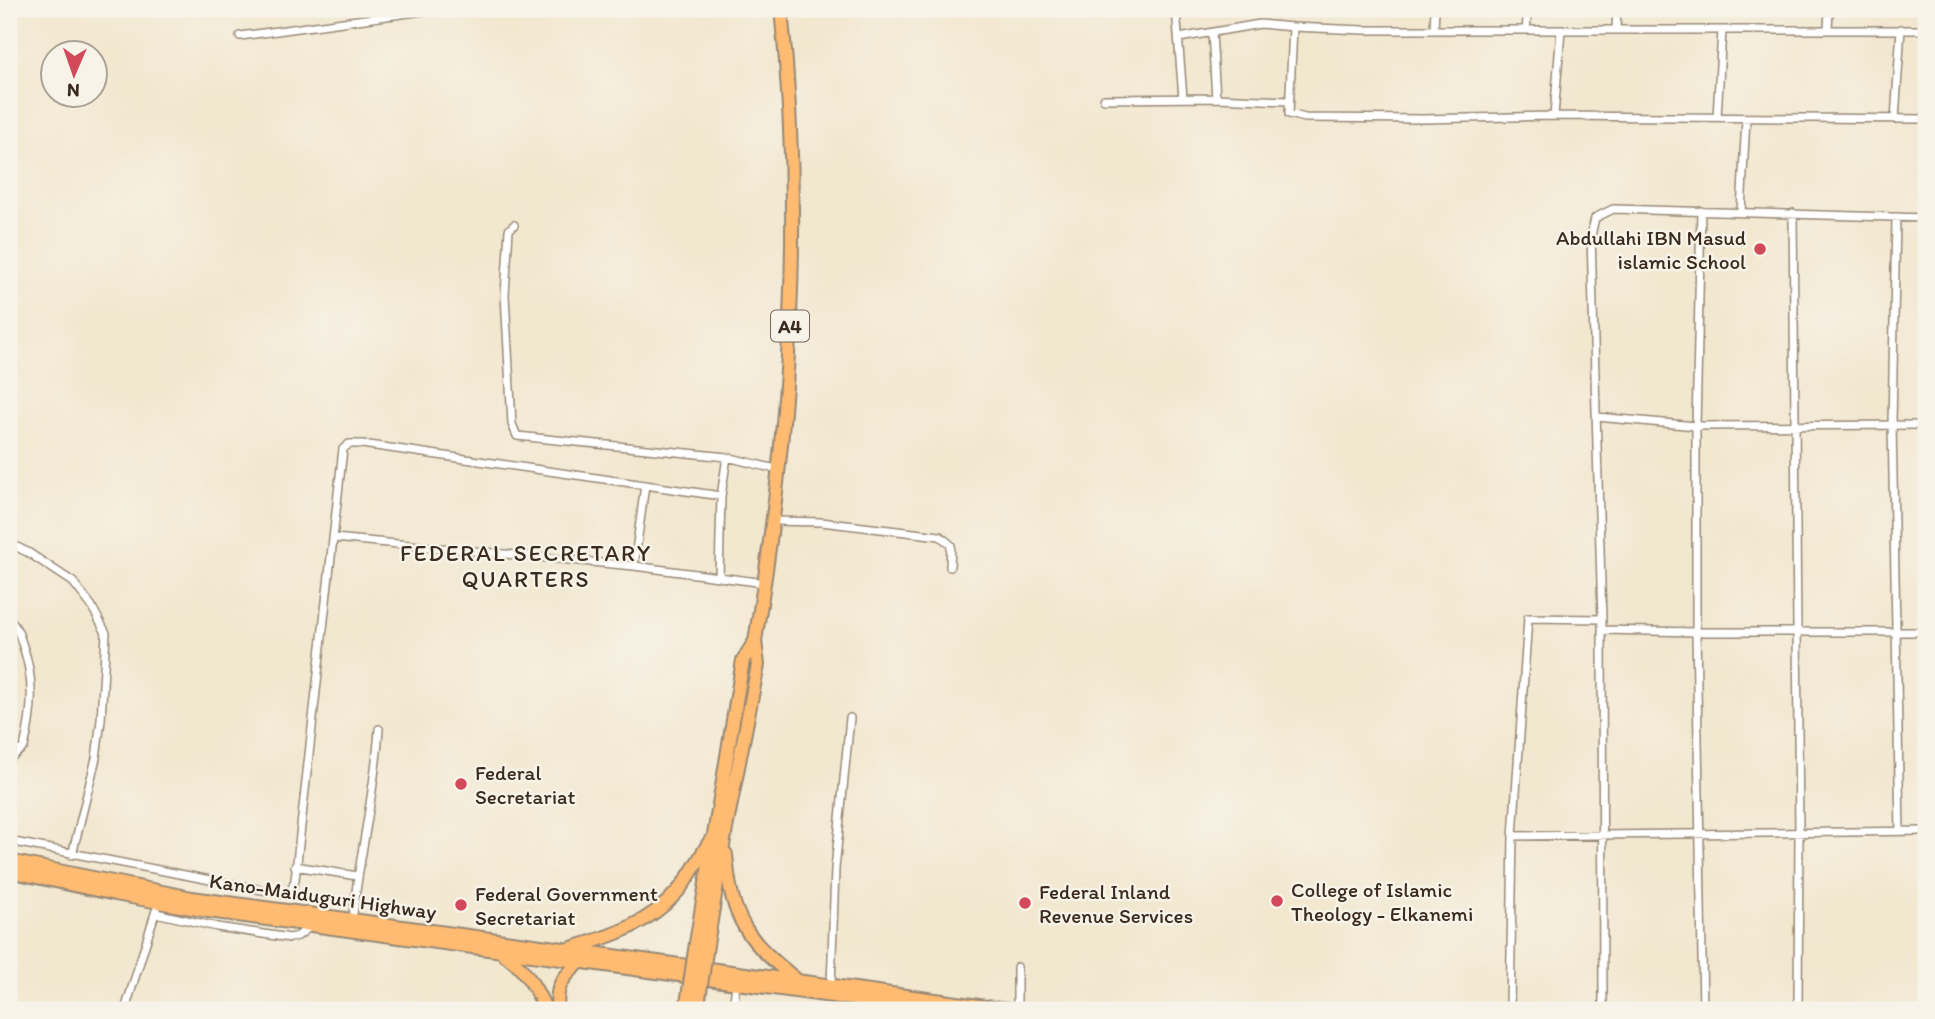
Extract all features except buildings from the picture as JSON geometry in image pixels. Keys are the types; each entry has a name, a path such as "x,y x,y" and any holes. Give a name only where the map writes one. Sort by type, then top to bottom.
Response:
{"highway":[{"name":"A4","path":"692,1007 743,660 755,641 780,470 789,361 791,284 790,125 781,9"},
{"path":"567,949 635,926 659,910 678,891 719,834"},
{"path":"719,834 734,908 742,926 763,951 799,982"},
{"name":"Kano-Maiduguri Highway","path":"9,861 180,896 500,952 935,1010"},
{"name":"Kano-Maiduguri Highway","path":"9,871 157,908 312,926 352,926 567,949 1008,1010"},
{"path":"500,952 531,980 546,1010"},
{"path":"558,1010 558,985 579,962"}],"street":[{"path":"240,36 438,9"},
{"path":"1176,9 1183,98"},
{"path":"1434,30 1435,9"},
{"path":"1526,30 1528,9"},
{"path":"1616,30 1617,9"},
{"path":"1828,29 1829,9"},
{"path":"1179,38 1260,24 1434,30 1926,30"},
{"path":"1293,27 1289,114 1305,118 1423,120 1554,116 1926,119"},
{"path":"1895,119 1901,29"},
{"path":"1554,116 1561,30"},
{"path":"1717,117 1722,30"},
{"path":"1212,33 1216,97"},
{"path":"1104,99 1216,97 1289,101"},
{"path":"1741,212 1746,118"},
{"path":"1603,1010 1602,620 1591,236 1595,218 1613,209 1926,218"},
{"path":"1702,211 1696,426 1696,632 1703,1010"},
{"path":"1793,213 1799,832 1798,1010"},
{"path":"1896,217 1892,424 1900,831"},
{"path":"514,225 509,230 505,295 512,424 517,436 727,457 780,470"},
{"path":"1597,417 1696,426 1926,425"},
{"path":"9,841 283,894 291,891 295,880 344,449 349,444 721,496"},
{"path":"719,577 721,496 727,457"},
{"path":"634,566 645,485"},
{"path":"773,521 821,522 940,536 951,545 950,567"},
{"path":"334,538 634,566 765,583"},
{"path":"9,543 73,582 91,605 106,634 96,758 72,855"},
{"path":"1510,1010 1513,836 1528,618 1602,620"},
{"path":"9,620 15,624 30,664 33,702 24,747 9,759"},
{"path":"1602,630 1926,632"},
{"path":"831,986 835,869 850,718"},
{"path":"352,926 379,729"},
{"path":"1513,836 1926,831"},
{"path":"295,866 357,876"},
{"path":"125,1010 157,908"},
{"path":"1017,967 1017,1010"},
{"path":"733,1010 736,984"}],"place":[{"name":"Abdullahi IBN Masud islamic School","path":"1760,249"},
{"name":"Federal Secretariat","path":"461,784"},
{"name":"College of Islamic Theology - Elkanemi","path":"1277,901"},
{"name":"Federal Inland Revenue Services","path":"1025,903"},
{"name":"Federal Government Secretariat","path":"461,905"}],"district":[{"name":"FEDERAL SECRETARY QUARTERS","path":"526,566"}]}
